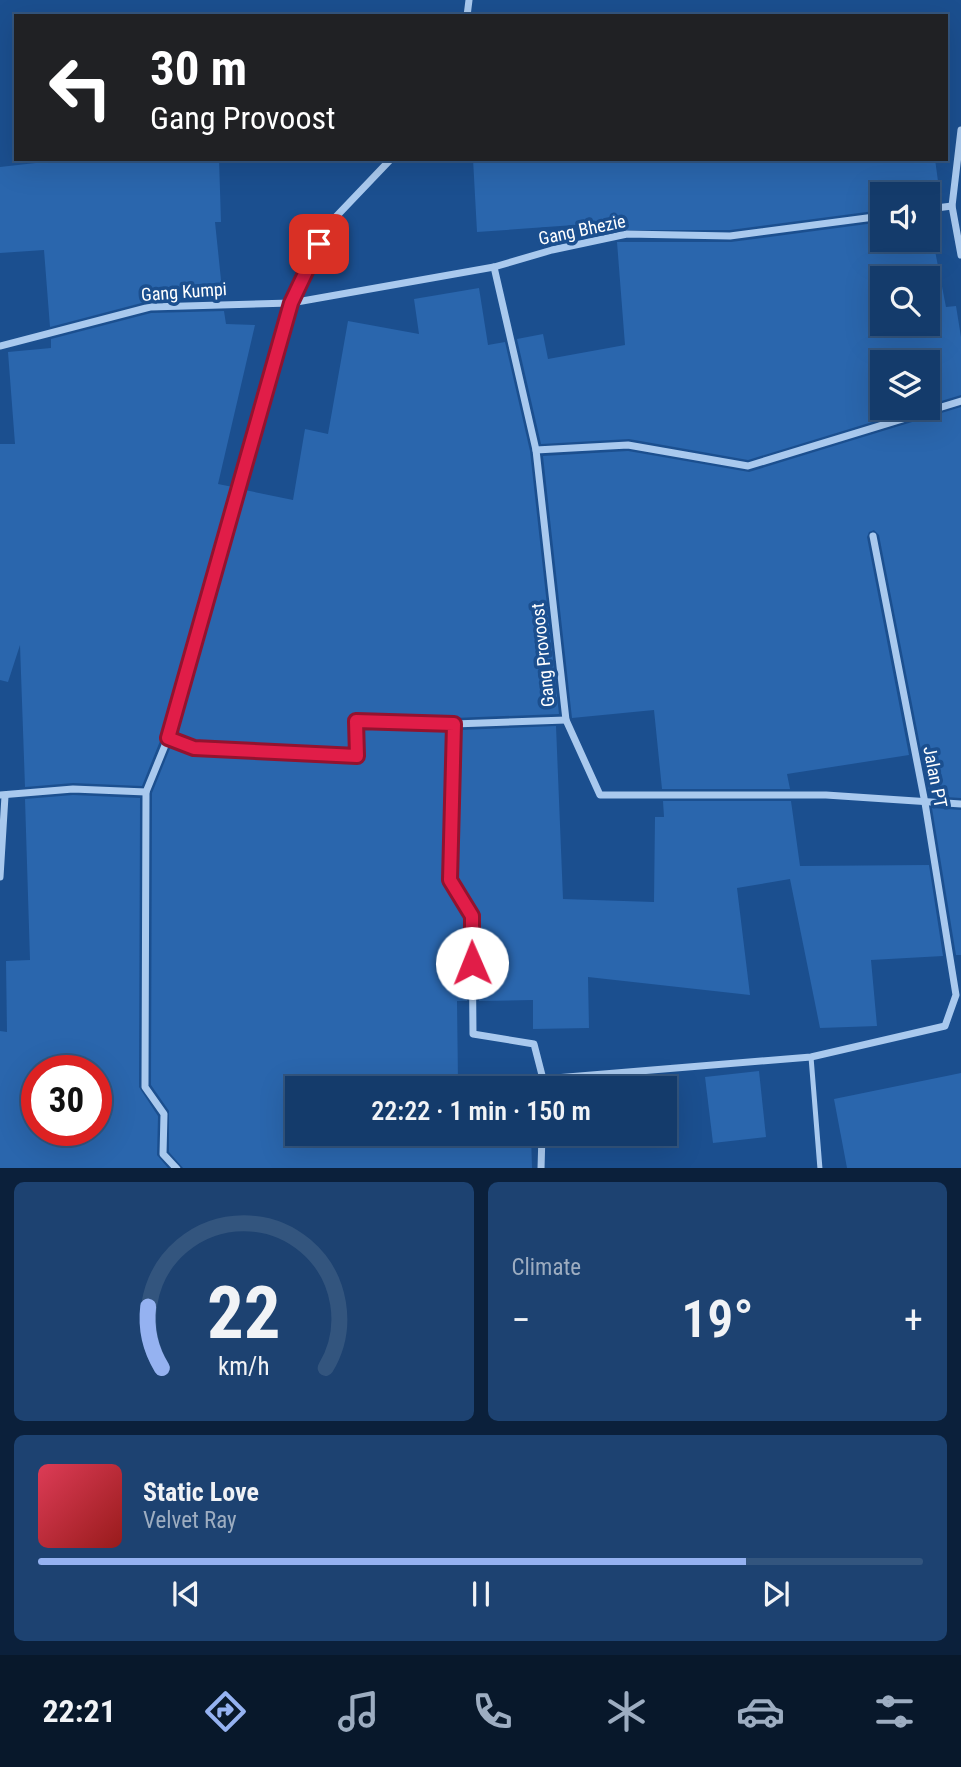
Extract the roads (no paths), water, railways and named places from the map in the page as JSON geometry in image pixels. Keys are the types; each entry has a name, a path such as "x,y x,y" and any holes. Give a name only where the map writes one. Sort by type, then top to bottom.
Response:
{"street":[{"path":"961,130 952,206 961,256"},
{"path":"177,1168 163,1154 164,1114 145,1087 146,792 168,738 291,303 328,224 389,161"},
{"path":"940,208 952,206"},
{"name":"Gang Bhezie","path":"291,303 494,267 552,250 627,234 730,236 870,218"},
{"name":"Gang Provoost","path":"494,267 536,450 566,720 600,795 826,795 925,803"},
{"name":"Gang Kumpi","path":"0,346 150,307 291,303"},
{"path":"536,450 628,445 748,466 961,401"},
{"name":"Jalan PT","path":"811,1057 945,1026 956,995 925,803 873,536"},
{"path":"168,738 194,748 357,756 356,721 454,724 566,720"},
{"path":"454,724 450,880 472,916 473,1034 534,1044 542,1076"},
{"path":"0,877 3,796 73,789 146,792"},
{"path":"925,803 961,804"},
{"path":"580,1076 811,1057"},
{"path":"541,1168 542,1146"}],"lane":[{"path":"811,1057 820,1168"}]}
